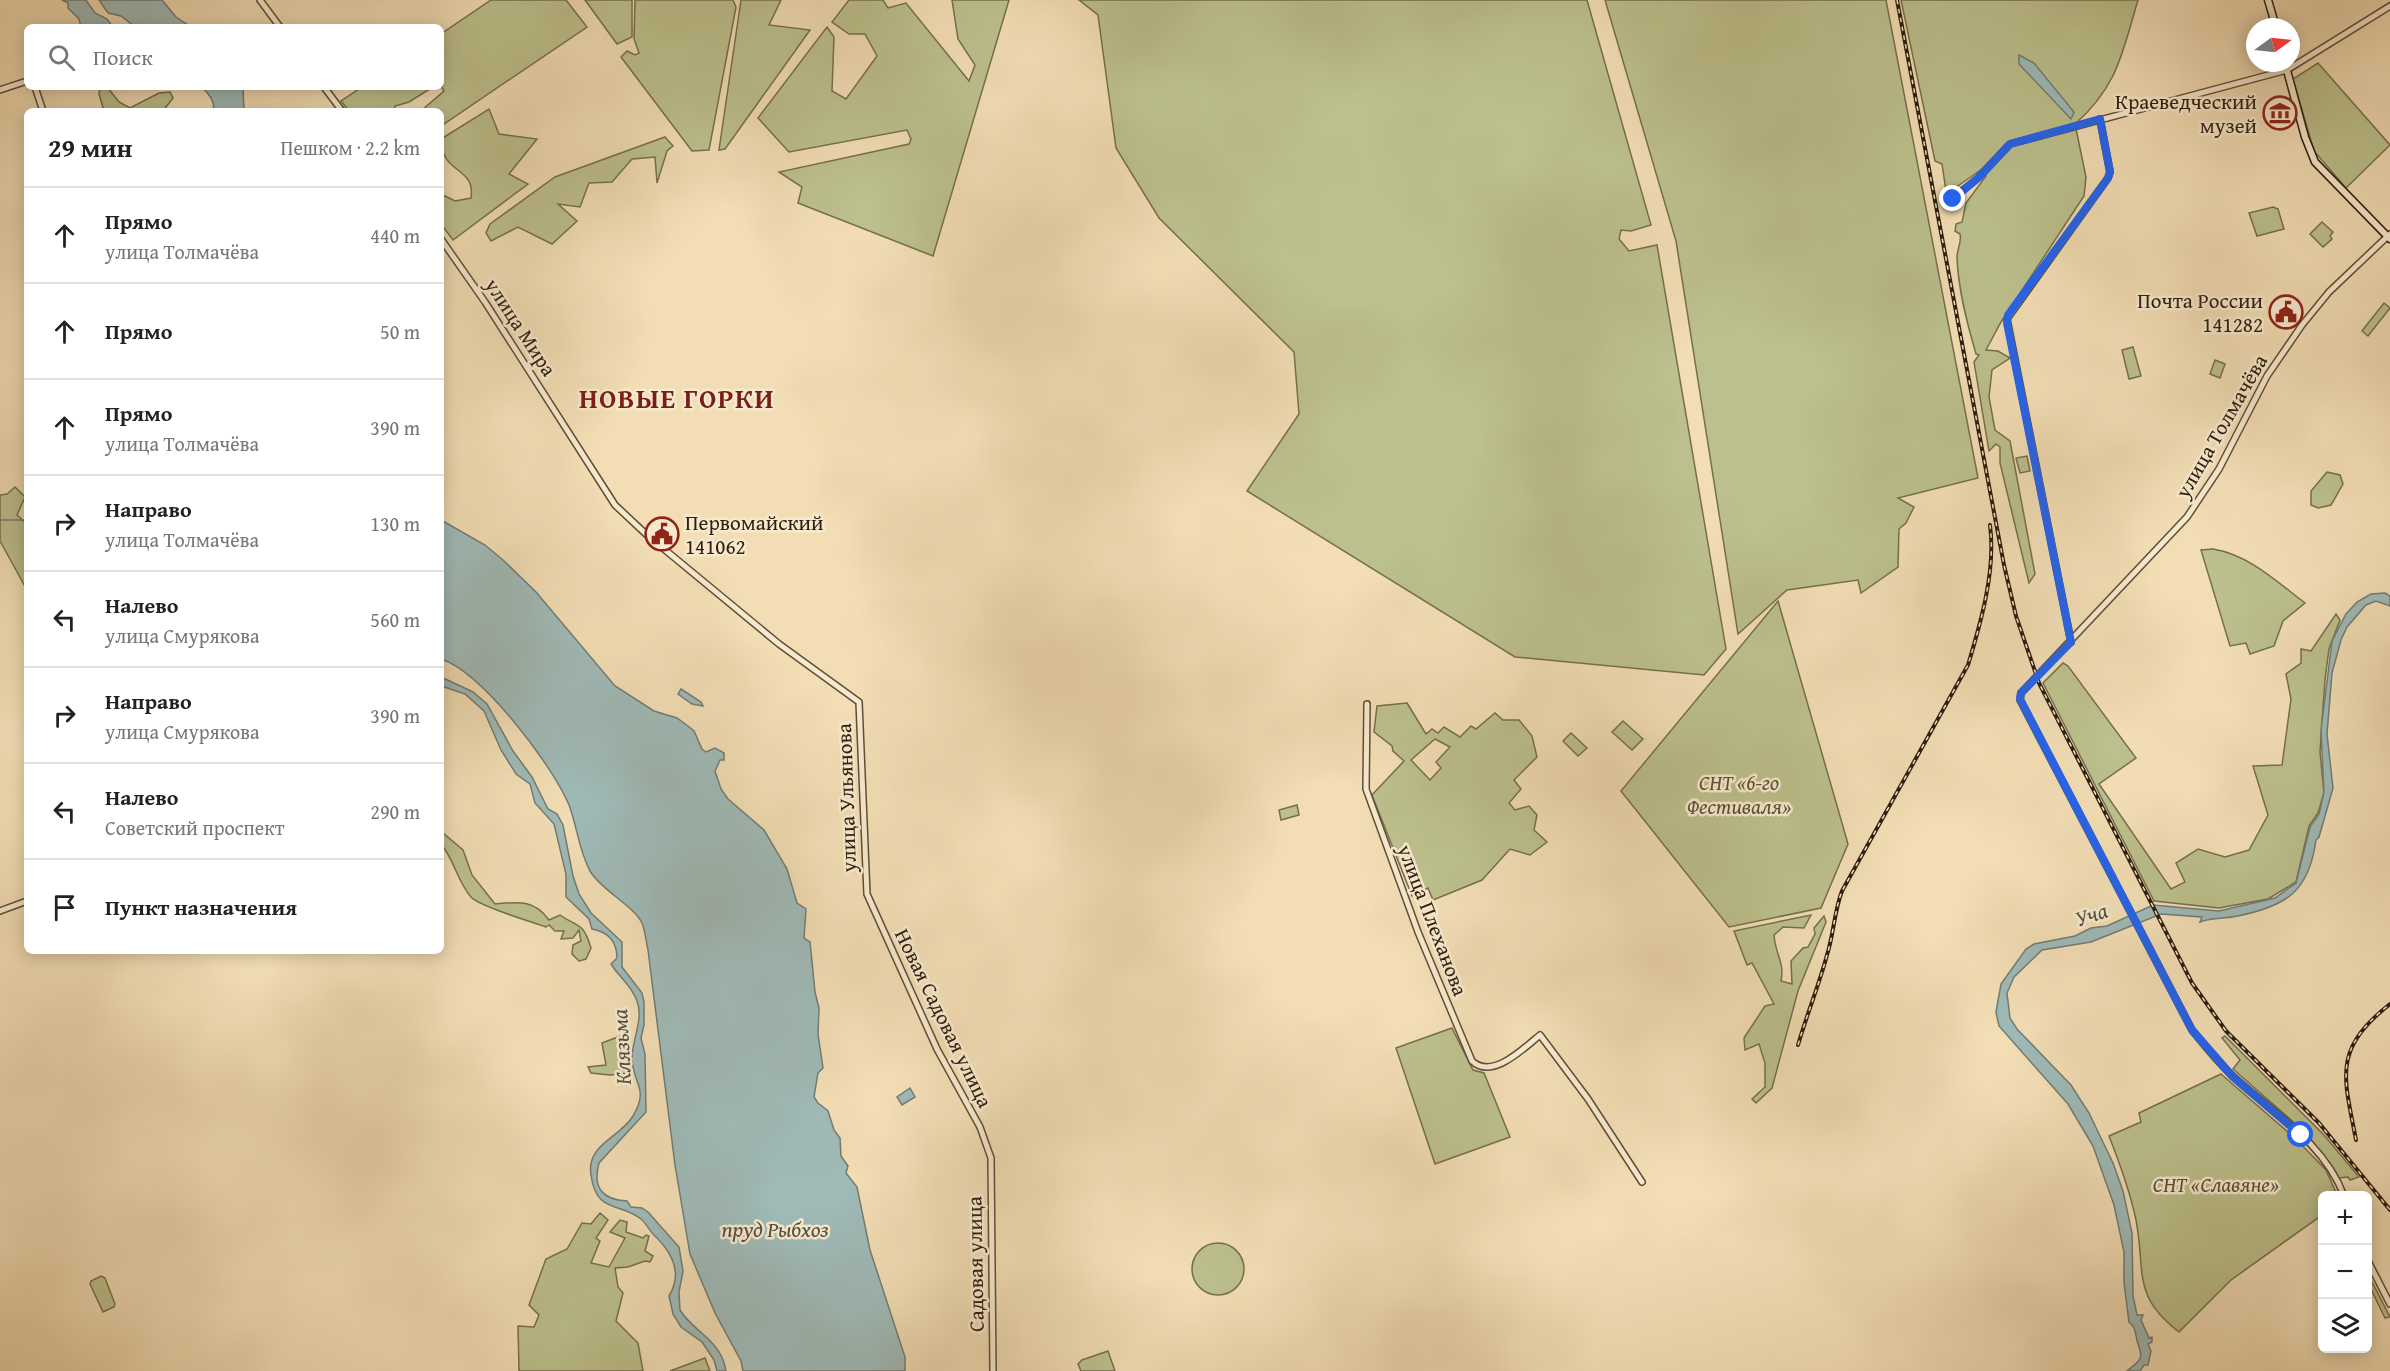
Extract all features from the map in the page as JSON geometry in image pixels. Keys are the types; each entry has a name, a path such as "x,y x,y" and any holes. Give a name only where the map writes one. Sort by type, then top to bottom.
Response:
{"main road":[{"path":"2268,0 2273,18"},
{"path":"2287,72 2305,137 2315,162 2389,237"}],"street":[{"path":"260,0 278,24"},
{"path":"2300,59 2390,6"},
{"path":"1948,202 1978,178 2010,144 2268,72"},
{"path":"0,90 24,82"},
{"path":"35,90 42,108"},
{"path":"326,90 340,108"},
{"path":"2071,642 2007,319 2108,178 2110,172 2100,119"},
{"name":"улица Толмачёва","path":"2342,1191 2332,1169 2310,1143 2233,1077 2192,1030 2020,699 2021,693 2187,517 2218,469 2267,376 2302,325 2329,292 2389,237"},
{"name":"улица Мира","path":"444,243 480,294 615,505 647,535 779,644 859,702"},
{"name":"улица Ульянова","path":"859,702 867,894"},
{"name":"улица Плеханова","path":"1367,704 1366,789 1418,932 1472,1061 1479,1068 1488,1069 1512,1057 1540,1035 1588,1099 1642,1182"},
{"name":"Новая Садовая улица","path":"867,894 937,1049 982,1131 992,1158"},
{"path":"0,911 24,902"},
{"name":"Садовая улица","path":"992,1158 993,1371"},
{"path":"2372,1270 2390,1304"}],"green space":[{"path":"491,0 566,0 587,27 444,124 444,108 424,108 444,91 444,32"},
{"path":"585,0 632,0 632,37 617,44"},
{"path":"635,0 733,0 736,7 709,150 692,151 621,57 627,51 635,55 639,53 634,39"},
{"path":"741,0 781,0 769,25 810,30 725,149 719,150"},
{"path":"849,0 883,0 888,8 906,3 969,81 975,65 958,39 952,0 1009,0 933,256 798,203 802,187 779,172 909,144 911,139 907,130 789,152 758,118 827,27 834,37 832,91 846,99 877,56 865,34 849,34 832,22"},
{"path":"1079,0 1587,0 1651,225 1631,231 1621,230 1619,239 1629,251 1657,245 1726,649 1704,675 1515,657 1247,491 1299,414 1294,352 1159,218 1116,148 1098,15"},
{"path":"1605,0 1886,0 1978,478 1898,498 1914,507 1906,523 1899,529 1898,567 1861,593 1858,580 1787,590 1738,634 1676,241"},
{"path":"1901,0 2138,0 2117,68 2110,82 2101,96 2075,124 2086,177 2084,196 2001,322 1986,350 1998,351 2010,358 1992,370 1989,397 1995,430 2010,441 2035,574 2029,583 2000,463 2000,447 1996,444 1989,451 1974,362 1979,355 1976,354 1966,318 1958,269 1957,254 1960,234 1955,231 1956,224 1962,222 1966,203 1986,176 1986,171 1982,169 1952,190 1946,191 1942,164 1935,161"},
{"path":"2318,63 2390,145 2346,188 2314,151 2293,79"},
{"path":"100,90 109,90 119,102 130,108 103,108"},
{"path":"358,90 428,90 395,108 347,108 341,101"},
{"path":"170,92 173,98 165,108 130,108 159,93"},
{"path":"489,109 499,134 537,139 509,174 528,184 453,240 444,228 444,196 455,201 471,198 471,188 464,175 446,159 444,137"},
{"path":"665,137 673,146 667,151 657,183 655,157 632,159 612,182 589,183 580,207 558,204 577,221 552,244 518,227 491,241 486,233 490,224 555,177"},
{"path":"2273,207 2278,209 2284,229 2257,236 2249,213"},
{"path":"2322,222 2333,232 2330,236 2332,239 2323,247 2310,234"},
{"path":"2384,303 2390,308 2368,336 2362,331"},
{"path":"2133,347 2141,376 2129,379 2122,350"},
{"path":"2215,360 2225,364 2220,378 2210,374"},
{"path":"2027,456 2030,471 2020,473 2016,458"},
{"path":"2327,472 2340,475 2343,484 2331,505 2318,508 2311,505 2311,491"},
{"path":"15,487 24,496 17,515 24,521 24,585 0,541 0,495 7,494"},
{"path":"2213,549 2250,563 2305,603 2283,621 2274,646 2250,654 2246,643 2230,646 2201,550"},
{"name":"СНТ «6-го Фестиваля»","path":"1778,601 1848,844 1821,908 1729,927 1621,791"},
{"path":"2336,614 2340,620 2329,649 2320,752 2324,793 2318,813 2309,826 2296,882 2268,899 2219,908 2154,901 2043,683 2063,663 2068,666 2136,758 2099,784 2171,889 2185,882 2176,863 2198,849 2225,857 2249,850 2268,815 2253,766 2282,765 2291,699 2286,674 2301,663 2301,649 2311,651"},
{"path":"1407,703 1426,734 1432,729 1438,733 1444,727 1460,737 1471,726 1476,729 1495,713 1503,720 1519,720 1532,736 1537,757 1514,780 1521,789 1509,803 1515,810 1529,806 1537,815 1534,830 1547,842 1530,855 1510,849 1482,880 1433,900 1428,888 1412,896 1372,795 1404,761 1393,751 1392,746 1374,732 1377,706","holes":["1435,739 1450,747 1436,762 1441,768 1430,780 1411,760"]},
{"path":"1623,721 1643,739 1632,750 1612,732"},
{"path":"1571,733 1587,748 1578,756 1563,741"},
{"path":"1297,805 1299,815 1281,820 1279,810"},
{"path":"444,834 463,850 472,875 495,904 525,903 537,908 549,920 560,915 579,926 585,933 591,948 586,959 579,961 572,954 573,945 581,941 579,930 573,938 561,939 564,931 555,931 549,925 546,927 506,914 476,901 462,884 444,848"},
{"path":"1811,915 1804,928 1783,927 1774,935 1782,968 1781,981 1792,984 1791,961 1803,948 1808,947 1815,934 1814,928 1824,916 1826,922 1798,991 1772,1088 1756,1103 1752,1099 1765,1087 1765,1063 1759,1044 1745,1050 1744,1038 1765,1006 1774,1004 1752,963 1747,965 1734,931"},
{"path":"1452,1028 1473,1070 1484,1073 1510,1137 1435,1164 1396,1048"},
{"path":"623,1035 628,1051 629,1073 610,1075 591,1073 588,1067 606,1065 602,1043"},
{"path":"2225,1036 2324,1135 2359,1177 2350,1180 2348,1177 2339,1178 2307,1134 2233,1069 2240,1060 2222,1038"},
{"name":"СНТ «Славяне»","path":"2221,1074 2295,1138 2326,1170 2335,1191 2318,1191 2318,1218 2231,1280 2179,1332 2153,1306 2147,1294 2141,1269 2134,1209 2109,1136 2141,1122 2139,1113"},
{"path":"600,1213 608,1220 596,1238 600,1241 591,1263 609,1267 625,1238 610,1232 620,1220 627,1222 626,1232 643,1238 646,1235 649,1236 645,1251 653,1256 650,1262 645,1261 628,1267 615,1268 618,1287 623,1293 616,1321 638,1343 643,1371 519,1371 518,1326 534,1327 539,1315 529,1305 546,1259 567,1249 582,1223 591,1224"},
{"path":"1213,1243 1223,1243 1237,1250 1244,1269 1237,1288 1223,1295 1213,1295 1203,1291 1196,1284 1192,1274 1192,1264 1196,1254 1203,1247"},
{"path":"101,1276 105,1278 115,1304 114,1307 103,1312 90,1284 91,1281"},
{"path":"2372,1282 2390,1317 2385,1318 2372,1291"},
{"path":"1108,1351 1115,1371 1081,1371 1078,1364 1082,1360"},
{"path":"705,1358 710,1371 670,1371"}],"water":[{"path":"62,0 86,0 95,13 107,19 111,24 80,24 79,19 68,8 68,3"},
{"path":"99,0 162,0 176,17 186,24 131,24 121,16 108,13"},
{"path":"2019,55 2034,63 2074,112 2071,119 2019,64"},
{"path":"204,90 243,90 244,108 213,108 211,98"},
{"name":"пруд Рыбхоз","path":"444,522 485,545 503,560 536,592 615,686 654,711 677,718 694,731 702,749 706,752 715,748 724,753 724,760 720,760 715,771 721,789 728,799 764,830 787,869 797,903 806,909 804,938 810,942 815,992 819,1008 818,1034 823,1068 818,1073 814,1097 828,1111 834,1130 840,1138 841,1156 848,1166 846,1173 857,1187 870,1250 905,1357 905,1371 743,1371 741,1361 715,1313 690,1254 675,1165 648,950 642,923 632,910 602,885 590,871 583,855 569,805 561,788 532,745 495,701 458,667 444,660"},
{"path":"2385,593 2390,596 2390,606 2376,601 2366,605 2347,627 2341,640 2332,673 2327,734 2333,788 2308,872 2292,894 2269,907 2238,916 2200,922 2202,917 2161,914 2091,942 2042,950 2014,977 2007,993 2010,1018 2017,1029 2071,1085 2089,1113 2113,1163 2123,1191 2132,1233 2133,1296 2137,1315 2143,1315 2141,1320 2149,1338 2152,1337 2152,1342 2148,1344 2151,1351 2148,1365 2144,1365 2140,1371 2127,1371 2138,1362 2141,1353 2135,1330 2129,1322 2124,1283 2124,1252 2114,1205 2093,1146 2068,1104 1999,1026 1996,1012 2001,984 2026,949 2034,944 2075,936 2091,928 2107,926 2153,905 2219,911 2275,898 2296,883 2310,827 2319,814 2324,792 2321,730 2332,641 2346,614 2357,602 2371,594"},
{"path":"444,678 473,692 487,704 513,751 532,777 548,809 557,814 563,825 579,894 591,913 622,942 622,967 642,993 644,1025 641,1038 645,1054 646,1112 599,1163 598,1186 606,1195 627,1201 631,1207 642,1208 648,1212 679,1247 683,1271 679,1292 680,1310 713,1343 719,1351 726,1371 717,1371 714,1360 702,1342 681,1327 673,1314 669,1296 673,1287 675,1270 665,1247 641,1219 603,1202 594,1187 591,1164 594,1156 605,1142 627,1124 640,1099 632,1058 639,1008 632,991 611,964 617,958 613,943 607,935 592,929 589,919 566,897 566,874 554,824 535,803 530,784 516,774 501,750 484,711 465,694 444,687"},
{"path":"681,689 701,702 703,706 692,704 678,694"},
{"path":"910,1088 915,1097 902,1105 897,1097"}],"waterway":[{"path":"0,520 24,520"}],"railway":[{"path":"1897,0 2004,565 2016,616 2039,683 2192,983 2226,1031 2319,1123 2390,1210"},
{"path":"1798,1045 1824,966 1842,891 1968,665 1989,578 1990,525"},
{"path":"2356,1140 2348,1098 2347,1065 2351,1050 2359,1036 2371,1020 2390,1004"}],"place":[{"name":"Краеведческий музей","path":"2280,113"},
{"name":"Почта России 141282","path":"2286,312"},
{"name":"Первомайский 141062","path":"662,534"}],"district":[{"name":"НОВЫЕ ГОРКИ","path":"677,398"}],"route":[{"path":"1953,199 1978,178 1997,155 2010,144 2100,119 2110,172 2108,178 2008,315 2007,323 2071,642 2021,693 2020,699 2192,1030 2233,1077 2301,1135"}],"water label":[{"name":"Уча","path":"2091,914"},
{"name":"Клязьма","path":"621,1047"}]}
